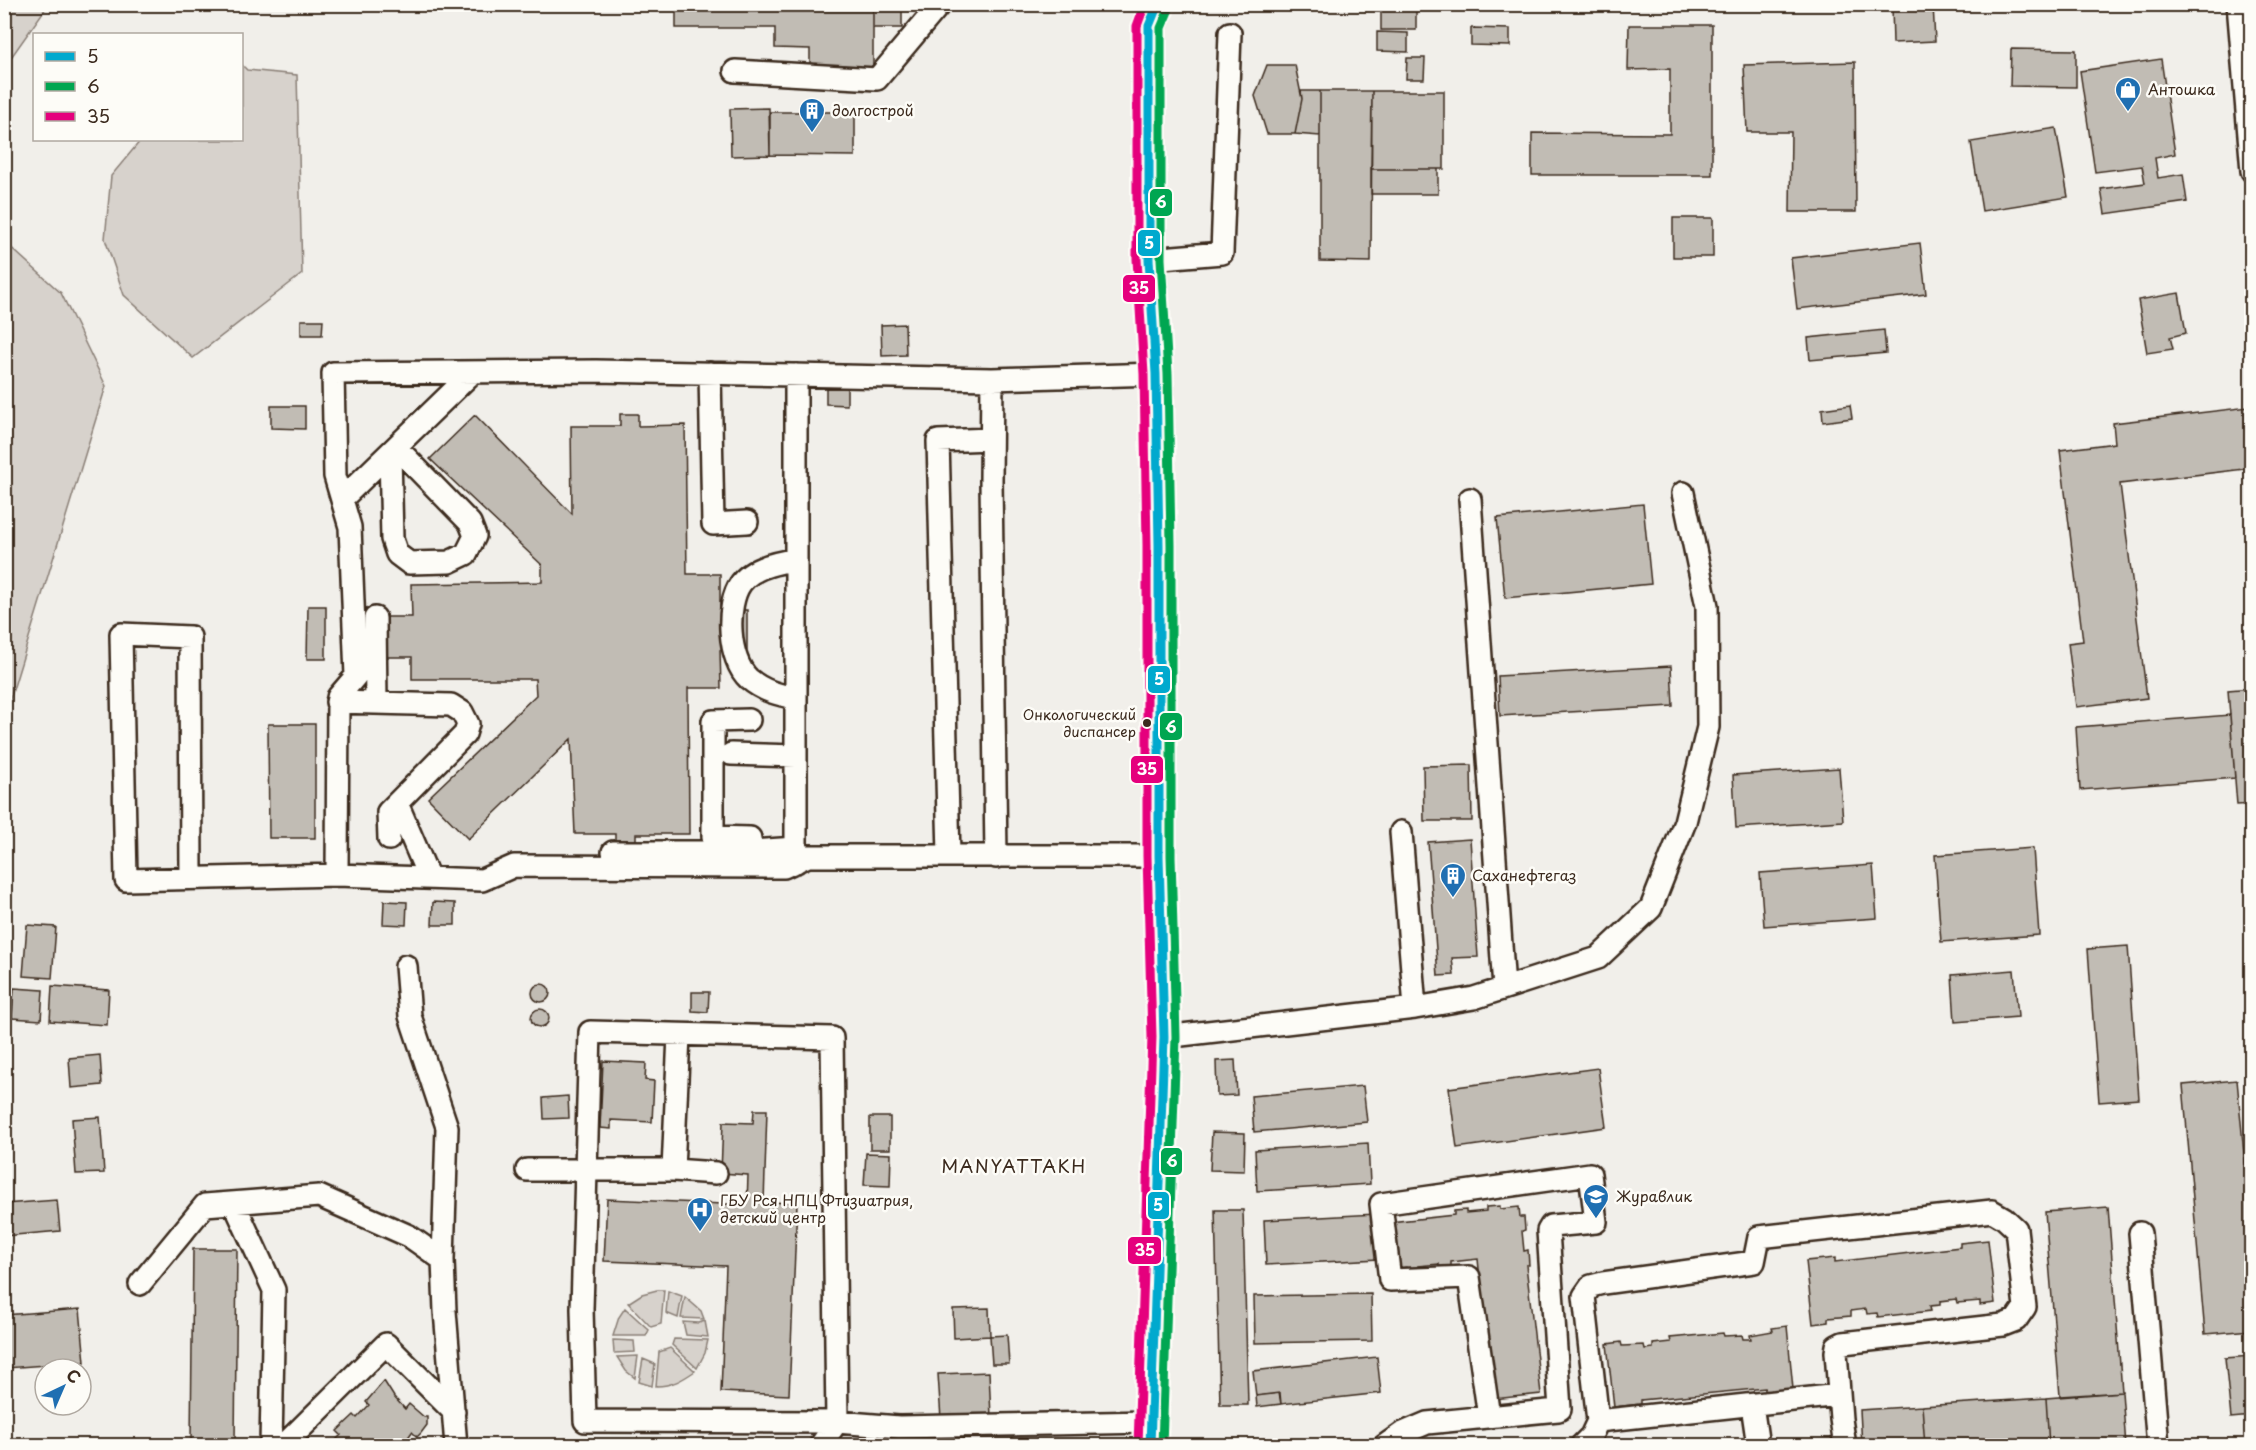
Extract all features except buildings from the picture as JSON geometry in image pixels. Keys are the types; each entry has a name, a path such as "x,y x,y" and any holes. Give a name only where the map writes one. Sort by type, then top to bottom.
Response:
{"street":[{"path":"735,71 877,79 940,4"},
{"path":"1148,4 1149,259 1156,374 1159,537 1159,856 1164,1037 1150,1446"},
{"path":"1149,26 1158,4"},
{"path":"2238,4 2252,171"},
{"path":"1149,259 1222,253 1230,33"},
{"path":"337,875 338,697 356,676 350,527 335,476 333,373 596,370 992,379 1156,374"},
{"path":"342,499 473,372"},
{"path":"710,373 713,524 747,522"},
{"path":"191,878 190,637 121,634 126,880 337,875 482,880 514,866 784,867 796,855 796,375"},
{"path":"992,379 996,857"},
{"path":"949,855 938,441 991,439"},
{"path":"393,450 470,523 475,536 466,554 449,562 409,563 397,554 392,539 393,450"},
{"path":"1164,1037 1415,1008 1474,998 1598,958 1652,909 1685,822 1708,727 1707,606 1683,493"},
{"path":"1470,499 1504,988"},
{"path":"796,560 763,567 742,582 733,602 732,638 736,660 748,679 772,693 796,698"},
{"path":"375,618 376,703"},
{"path":"338,702 452,705 462,712 468,724 465,734 388,812 389,839"},
{"path":"749,720 713,720 713,837 750,838 751,851"},
{"path":"731,754 796,756"},
{"path":"397,803 429,878"},
{"path":"1401,832 1415,1008"},
{"path":"528,866 538,851 751,851 808,856 1159,856"},
{"path":"405,966 410,1016 447,1127 443,1260 456,1446"},
{"path":"820,1446 837,1422 832,1038 590,1032 582,1309 585,1421 837,1422 899,1427 1150,1422"},
{"path":"673,1170 679,1035"},
{"path":"527,1170 673,1170 716,1173"},
{"path":"1384,1446 1401,1434 1427,1423 1489,1418 1558,1410 1561,1407 1548,1231 1551,1226 1596,1222 1590,1174 1381,1204 1390,1280 1469,1277 1489,1418"},
{"path":"140,1284 205,1205 319,1196 409,1236 443,1260"},
{"path":"234,1203 274,1290 271,1446"},
{"path":"1581,1446 1591,1436 1598,1421 1584,1296 1591,1286 1754,1262 1759,1237 1992,1211 2004,1218 2016,1229 2025,1307 2016,1320 2003,1325 1843,1343 1838,1346 1836,1352 1839,1395 1845,1446"},
{"path":"2140,1233 2158,1446"},
{"path":"283,1446 386,1344 454,1412"},
{"path":"1598,1421 1839,1395"},
{"path":"1752,1405 1758,1446"}],"shaded area":[{"path":"4,5 48,5 5,66"},
{"path":"243,66 247,70 297,75 302,274 193,358 124,295 105,239 111,176 140,141 243,141"},
{"path":"5,242 61,293 106,386 5,716"},
{"path":"664,1290 661,1324 651,1327 628,1303 642,1294"},
{"path":"668,1291 682,1296 678,1318 666,1313"},
{"path":"685,1297 701,1311 704,1319 681,1318"},
{"path":"625,1308 649,1330 646,1336 613,1336 619,1317"},
{"path":"705,1321 708,1337 686,1335 683,1322"},
{"path":"674,1339 708,1340 705,1353 697,1368 672,1345"},
{"path":"613,1340 634,1341 635,1352 614,1353"},
{"path":"670,1348 695,1371 677,1382 656,1386 659,1352"},
{"path":"638,1356 635,1378 626,1371 617,1357"},
{"path":"643,1359 655,1364 652,1386 639,1382"}],"transit line":[{"name":"35","path":"1138,1446 1152,1037 1147,856 1147,545 1144,374 1137,259 1137,26 1145,4"},
{"name":"5","path":"1150,1446 1164,1037 1159,856 1159,545 1156,374 1149,259 1149,26 1158,4"},
{"name":"6","path":"1162,1446 1176,1037 1171,856 1171,545 1168,374 1161,259 1161,28 1169,9"}],"place":[{"name":"Антошка","path":"2128,113"},
{"name":"долгострой","path":"812,134"},
{"name":"Онкологический диспансер","path":"1147,723"},
{"name":"Саханефтегаз","path":"1453,899"},
{"name":"Журавлик","path":"1596,1220"},
{"name":"ГБУ Рся НПЦ Фтизиатрия, детский центр","path":"700,1233"}],"district":[{"name":"MANYATTAKH","path":"1014,1167"}]}
